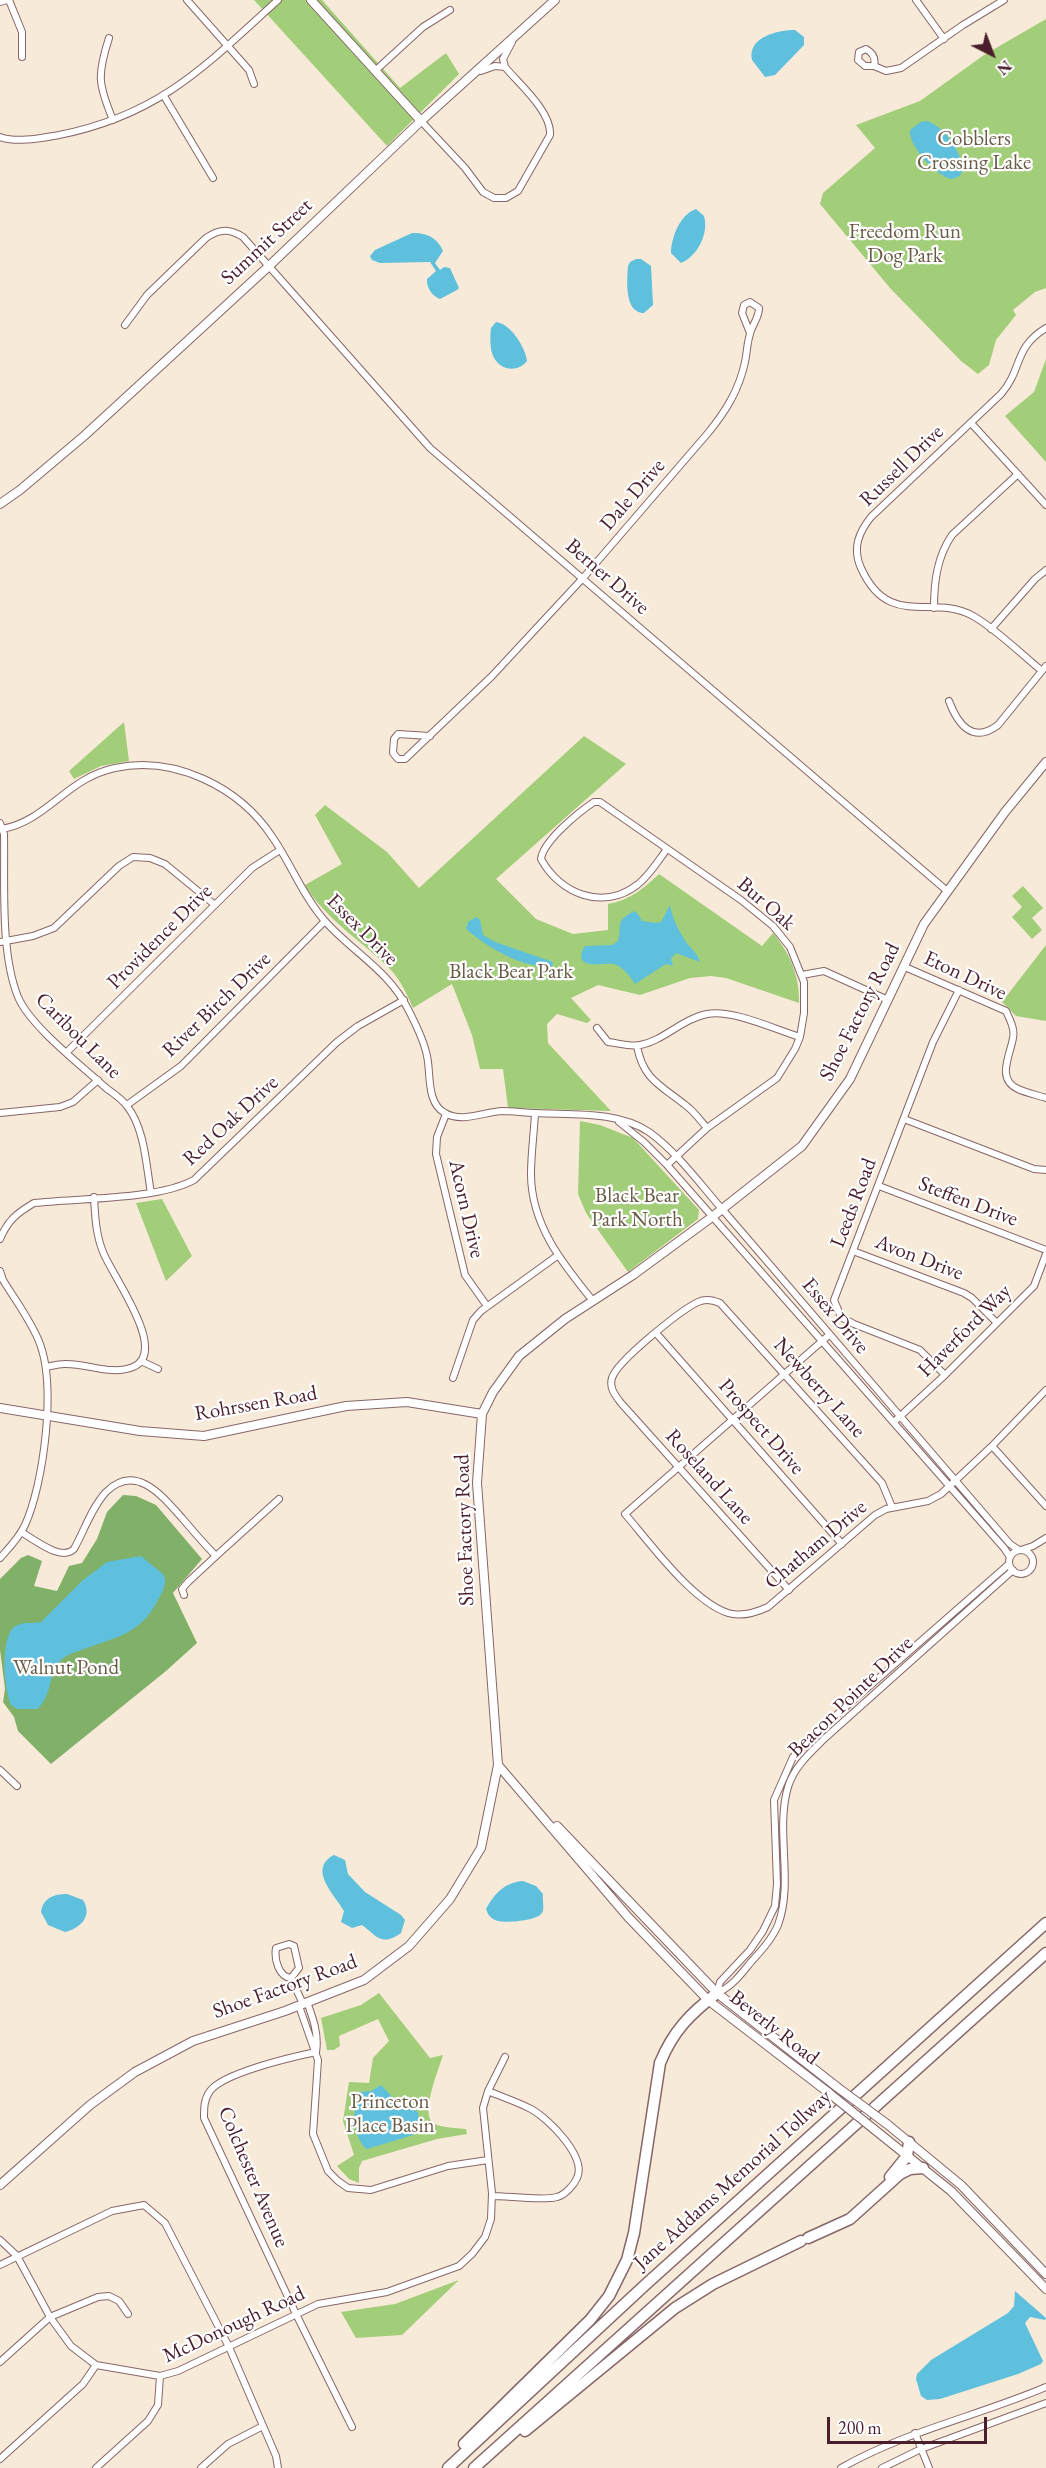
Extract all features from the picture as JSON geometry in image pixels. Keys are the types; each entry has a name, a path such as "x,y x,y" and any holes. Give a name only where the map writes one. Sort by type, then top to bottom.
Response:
{"highway":[{"name":"Jane Addams Memorial Tollway","path":"448,2468 644,2286 1046,1923"},
{"name":"Jane Addams Memorial Tollway","path":"474,2468 1046,1953"},
{"path":"439,2468 590,2320 609,2296 627,2260 634,2233 660,2063 668,2043 679,2026 713,1997"},
{"path":"874,2199 907,2156 909,2142"},
{"path":"481,2468 675,2308 713,2284 850,2219 900,2174 910,2169 923,2168"}],"main road":[{"name":"Summit Street","path":"0,504 84,436 269,266 421,121 555,0"}],"street":[{"path":"0,2 8,0 22,32 22,57"},
{"path":"187,0 249,70 254,84"},
{"path":"0,137 36,139 82,130 113,120 164,96 198,72 278,0"},
{"path":"311,0 465,168 483,192 494,198 506,198 518,191 550,135 551,127 546,115 505,68 503,59 506,51 521,31"},
{"path":"916,0 945,39"},
{"path":"874,66 886,71 901,68 1000,1"},
{"path":"375,71 423,27 450,10"},
{"path":"109,38 101,67 100,82 113,120"},
{"path":"472,75 485,68 505,68"},
{"path":"164,96 213,178"},
{"name":"Berner Drive","path":"125,325 147,295 206,238 216,232 234,232 243,237 430,448 946,890"},
{"name":"Russell Drive","path":"1044,668 972,615 957,610 894,604 879,592 860,566 857,555 858,538 871,516 1005,390 1022,350 1031,338 1046,328"},
{"name":"Dale Drive","path":"430,736 398,734 394,739 393,753 398,759 405,759 430,736 492,676 583,578 723,415 736,390 745,364 750,333"},
{"path":"971,423 1046,505"},
{"path":"934,608 939,561 944,547 952,536 1018,474"},
{"path":"991,629 1035,579 1046,570"},
{"path":"949,701 954,715 965,729 976,733 988,732 998,725 1044,668"},
{"name":"Shoe Factory Road","path":"0,2185 90,2105 136,2071 193,2041 303,2004 364,1980 410,1946 450,1899 481,1848 498,1765 477,1483 482,1414 493,1392 519,1356 565,1319 633,1275 712,1217 802,1146 850,1079 924,924 946,890 1043,772 1046,762"},
{"name":"Essex Drive","path":"1,826 18,827 28,822 78,782 96,773 152,764 197,775 211,782 262,822 313,906 325,921 375,965 404,1000 428,1056 431,1087 439,1109 446,1114 459,1117 494,1111 566,1113 613,1119 634,1124 650,1133 722,1209 829,1335 896,1420"},
{"name":"Bur Oak","path":"667,849 638,885 623,893 606,897 577,895 555,877 541,859 546,845 594,802 607,806 667,849 773,926 790,947 802,975 804,1013 800,1037 777,1078 707,1128 667,1165"},
{"name":"Caribou Lane","path":"1,826 3,942 10,974 19,999 39,1026 127,1105 137,1127 151,1193"},
{"name":"Providence Drive","path":"67,1052 252,868 280,849"},
{"path":"3,942 33,936 54,928 119,866 134,857 150,858 165,864 215,905"},
{"name":"River Birch Drive","path":"127,1105 181,1066 325,921"},
{"name":"Eton Drive","path":"905,967 1006,1011 1012,1022 1014,1036 1005,1066 1007,1079 1016,1089 1046,1098"},
{"path":"802,975 824,971 888,1000"},
{"name":"Leeds Road","path":"945,1375 920,1350 841,1317 834,1300 933,1042 959,990"},
{"name":"Red Oak Drive","path":"0,1239 7,1222 18,1212 34,1203 151,1193 180,1187 194,1180 337,1042 358,1026 404,1000"},
{"path":"597,1028 608,1042 637,1046 648,1043 692,1018 709,1013 728,1014 800,1037"},
{"path":"637,1046 640,1061 649,1076 660,1087 687,1105 707,1128"},
{"path":"0,1113 60,1107 74,1102 98,1080"},
{"path":"535,1113 531,1175 534,1200 557,1256 593,1301"},
{"name":"Acorn Drive","path":"446,1114 437,1137 436,1154 465,1275 487,1306"},
{"name":"Essex Drive","path":"613,1119 644,1142 667,1165 822,1341 951,1482 1010,1544 1019,1550"},
{"path":"904,1119 1034,1169 1046,1170"},
{"name":"Steffen Drive","path":"879,1186 1046,1250"},
{"path":"46,1367 65,1364 113,1370 136,1366 145,1356 146,1342 131,1303 103,1253 97,1233 93,1197"},
{"name":"Avon Drive","path":"853,1251 963,1293 997,1323"},
{"name":"Haverford Way","path":"896,1420 945,1375 1034,1286 1046,1254"},
{"path":"453,1378 473,1320 487,1306 557,1256"},
{"path":"0,1271 2,1281 40,1342 46,1367 48,1417 33,1503 21,1532 0,1558"},
{"name":"Newberry Lane","path":"656,1333 697,1302 710,1299 725,1306 882,1484 892,1507"},
{"name":"Roseland Lane","path":"656,1333 620,1365 611,1382 613,1391 621,1403 789,1590"},
{"name":"Prospect Drive","path":"656,1333 842,1544"},
{"path":"678,1467 829,1335"},
{"path":"141,1361 158,1369"},
{"name":"Chatham Drive","path":"678,1467 625,1514 685,1582 710,1604 728,1613 752,1613 768,1607 875,1515 892,1507 933,1499 992,1446 1046,1390"},
{"name":"Rohrssen Road","path":"0,1408 140,1431 204,1436 346,1406 407,1402 482,1414"},
{"path":"992,1446 1046,1506"},
{"path":"21,1532 60,1554 70,1553 107,1491 127,1481 136,1481 146,1484 159,1493 216,1556"},
{"name":"Essex Drive","path":"951,1482 1010,1564"},
{"path":"184,1595 182,1589 188,1582 279,1499"},
{"path":"1019,1550 1027,1552 1031,1557 1032,1565 1027,1571 1020,1573 1010,1564 1019,1550 1045,1538"},
{"path":"1031,1557 1045,1538"},
{"name":"Beacon Pointe Drive","path":"713,1997 720,1982 750,1950 764,1931 775,1906 777,1884 774,1800 792,1757 807,1741 1010,1564"},
{"name":"Beacon Pointe Drive","path":"713,1997 727,1989 763,1949 777,1926 783,1905 784,1802 793,1776 801,1763 1010,1564"},
{"name":"Beverly Road","path":"498,1765 713,1997 951,2191 1046,2289"},
{"path":"0,1770 17,1786"},
{"path":"785,1772 793,1776"},
{"path":"289,1944 294,1946 299,1968 291,1978 285,1978 281,1974 275,1953 276,1948 289,1944"},
{"path":"291,1978 303,2004 318,2060 312,2122 313,2134 328,2171 346,2187 371,2190 448,2166 488,2160"},
{"name":"Beverly Road","path":"713,1997 837,2087 962,2185 1046,2274"},
{"name":"Colchester Avenue","path":"316,2052 225,2078 209,2092 204,2105 204,2118 352,2427"},
{"name":"McDonough Road","path":"0,2240 16,2256 50,2317 71,2346 96,2365 160,2376 178,2371 318,2304 387,2292 459,2266 472,2254 485,2237 491,2219 492,2196 483,2108 488,2091 506,2058"},
{"path":"488,2091 530,2108 544,2117 576,2155 580,2165 578,2177 573,2186 559,2197 492,2196"},
{"path":"0,2265 112,2211 144,2205 165,2223 229,2347 279,2468"},
{"path":"0,2362 50,2317 98,2297 109,2296 119,2301 128,2314"},
{"path":"0,2459 82,2384 96,2365"},
{"path":"96,2468 148,2421 158,2404 160,2376"},
{"path":"841,2468 915,2433 1046,2387"},
{"path":"882,2468 921,2449 1046,2403"},
{"path":"201,2468 228,2444 263,2426"},
{"path":"915,2433 928,2468"}],"green space":[{"path":"254,0 322,0 400,88 446,53 459,74 387,146"},
{"name":"Cobblers Crossing Lake","path":"1046,19 1046,288 1035,292 1013,310 1016,315 996,340 989,365 978,374 961,361 890,288 820,204 823,193 875,148 856,125 920,101 984,55"},
{"path":"1046,359 1046,462 1005,416 1034,392"},
{"path":"124,722 129,761 101,766 74,779 69,771"},
{"name":"Black Bear Park","path":"584,736 626,764 496,879 536,919 573,934 608,930 608,904 636,893 659,874 762,946 773,933 793,966 798,984 799,1003 726,978 711,976 690,978 640,995 598,985 571,998 591,1020 587,1023 557,1014 547,1024 548,1043 611,1111 508,1108 503,1069 480,1069 472,1035 452,984 413,1008 393,972 333,919 305,885 342,864 315,815 325,805 387,852 419,888"},
{"path":"1023,886 1043,908 1032,918 1042,930 1032,939 1012,917 1022,907 1012,896"},
{"path":"1046,945 1046,1021 1016,1016 1002,1002"},
{"name":"Black Bear Park North","path":"580,1121 600,1125 633,1138 699,1210 698,1219 628,1272 586,1213 578,1194"},
{"path":"162,1199 192,1256 166,1281 136,1203"},
{"name":"Walnut Pond","path":"123,1495 136,1496 156,1505 202,1559 173,1593 197,1643 51,1764 18,1731 14,1717 3,1702 5,1689 0,1650 0,1579 21,1558 28,1555 42,1561 34,1586 57,1591 69,1566 82,1563 97,1539 107,1512"},
{"name":"Princeton Place Basin","path":"379,1993 430,2058 443,2055 429,2101 430,2118 433,2123 449,2128 466,2129 467,2134 437,2139 362,2161 359,2168 359,2183 349,2179 337,2166 354,2155 343,2121 349,2082 369,2083 373,2058 389,2041 378,2019 339,2036 340,2046 334,2050 327,2050 321,2018 361,2005"},
{"path":"459,2280 402,2335 356,2338 341,2312 395,2304"}],"water":[{"path":"795,30 804,37 804,45 775,75 765,77 752,60 754,46 765,36 780,31"},
{"path":"927,121 940,128 954,146 964,167 960,176 952,179 939,173 918,152 910,130 921,122"},
{"path":"696,209 704,216 705,230 697,250 681,263 671,253 673,240 681,221"},
{"path":"412,233 427,235 435,239 443,251 435,263 440,270 444,267 450,268 459,288 457,290 440,299 432,293 427,285 427,279 436,271 430,262 380,263 372,260 370,256 375,250"},
{"path":"636,259 641,259 651,266 653,305 644,313 633,308 628,295 628,266"},
{"path":"496,322 512,331 520,343 527,361 518,368 508,368 495,359 491,350 490,334"},
{"path":"670,905 678,929 700,962 676,953 671,959 673,966 666,964 635,984 617,965 590,964 582,960 585,946 612,945 618,941 621,921 627,915 634,911 642,921 661,922"},
{"path":"476,917 480,920 483,935 495,942 553,962 552,967 528,964 485,943 466,929 468,922"},
{"path":"141,1556 163,1574 165,1581 162,1593 144,1620 128,1632 74,1652 62,1659 54,1670 46,1698 37,1709 17,1709 11,1705 5,1677 5,1653 10,1633 14,1627 24,1623 41,1622 83,1580 107,1562"},
{"path":"334,1855 345,1860 348,1874 365,1892 401,1915 405,1920 401,1933 384,1940 362,1925 352,1928 341,1922 344,1911 323,1875 326,1861"},
{"path":"523,1881 536,1886 543,1894 542,1913 534,1918 519,1921 505,1922 491,1918 486,1909 496,1894 505,1886"},
{"path":"67,1894 83,1900 87,1911 84,1921 76,1928 65,1932 48,1925 41,1912 47,1900"},
{"path":"381,2085 397,2102 418,2112 419,2129 413,2135 367,2149 362,2144 356,2130 355,2105 360,2092 371,2091"},
{"path":"1015,2291 1046,2318 1045,2320 1030,2317 1025,2323 1043,2361 1041,2364 1018,2374 940,2399 927,2400 921,2396 916,2379 917,2374 931,2360 1008,2313 1014,2306"}],"park label":[{"name":"Freedom Run Dog Park","path":"905,244"}]}
